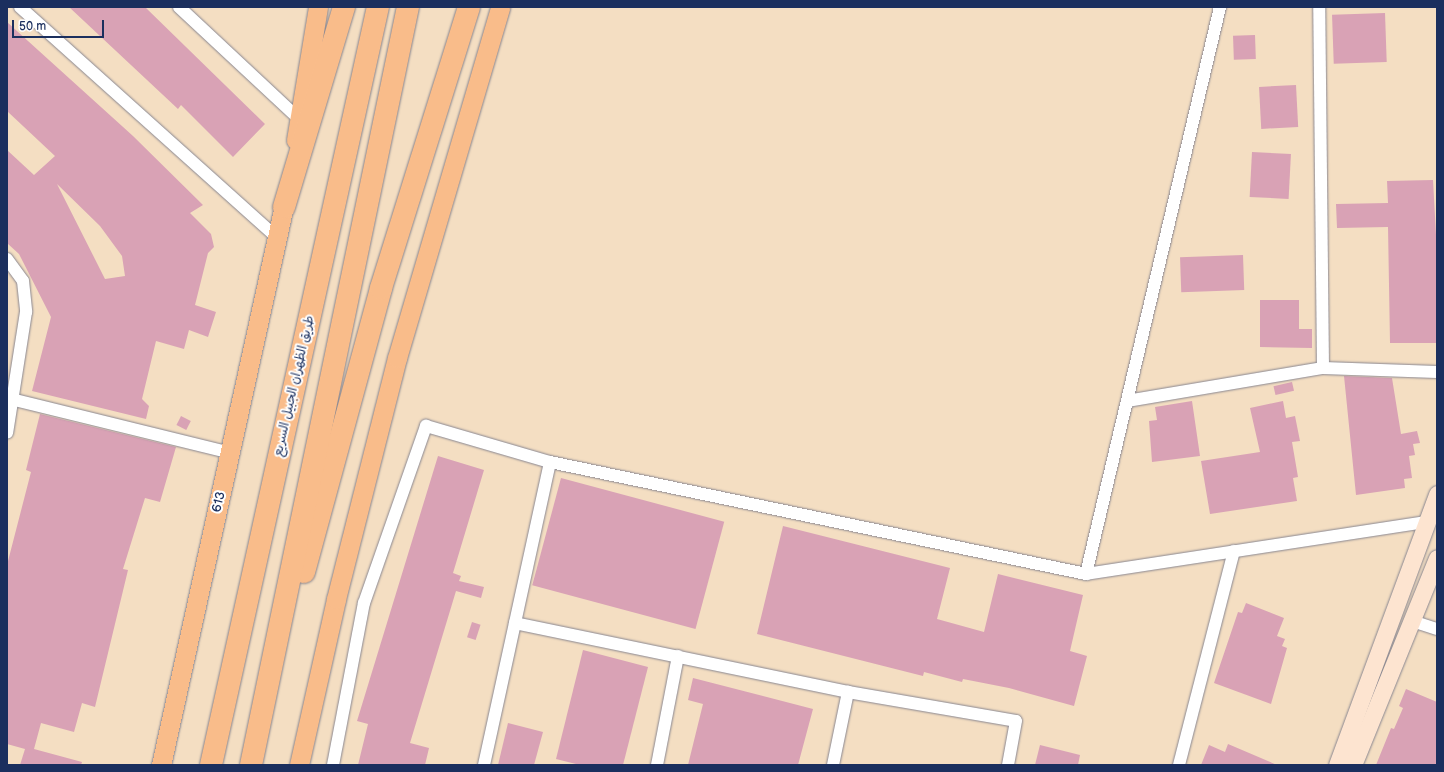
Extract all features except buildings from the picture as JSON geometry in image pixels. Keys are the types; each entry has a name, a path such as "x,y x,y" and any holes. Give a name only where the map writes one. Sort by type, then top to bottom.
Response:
{"highway":[{"path":"284,207 344,7"},
{"name":"طريق الظهران الجبيل السريع","path":"211,765 378,7"},
{"path":"253,755 408,7"},
{"path":"253,755 381,288 469,7"}],"main road":[{"name":"613","path":"162,765 207,547 231,453 279,239 318,7"},
{"path":"299,765 336,599 397,358 500,7"}],"street":[{"path":"20,7 279,239"},
{"path":"179,7 299,120"},
{"path":"1086,574 1220,7"},
{"path":"1318,7 1323,368"},
{"path":"7,259 23,281 26,312 10,398 7,433"},
{"path":"1127,401 1323,368 1437,372"},
{"path":"10,398 231,453"},
{"path":"333,765 364,603 426,426 550,462 1086,574 1427,522"},
{"path":"484,765 550,462"},
{"path":"1337,765 1437,494"},
{"path":"1179,765 1234,551"},
{"path":"1353,765 1437,558"},
{"path":"1412,621 1437,629"},
{"path":"515,623 848,692 1016,721 1008,765"},
{"path":"657,765 678,656"},
{"path":"834,765 848,692"}]}
